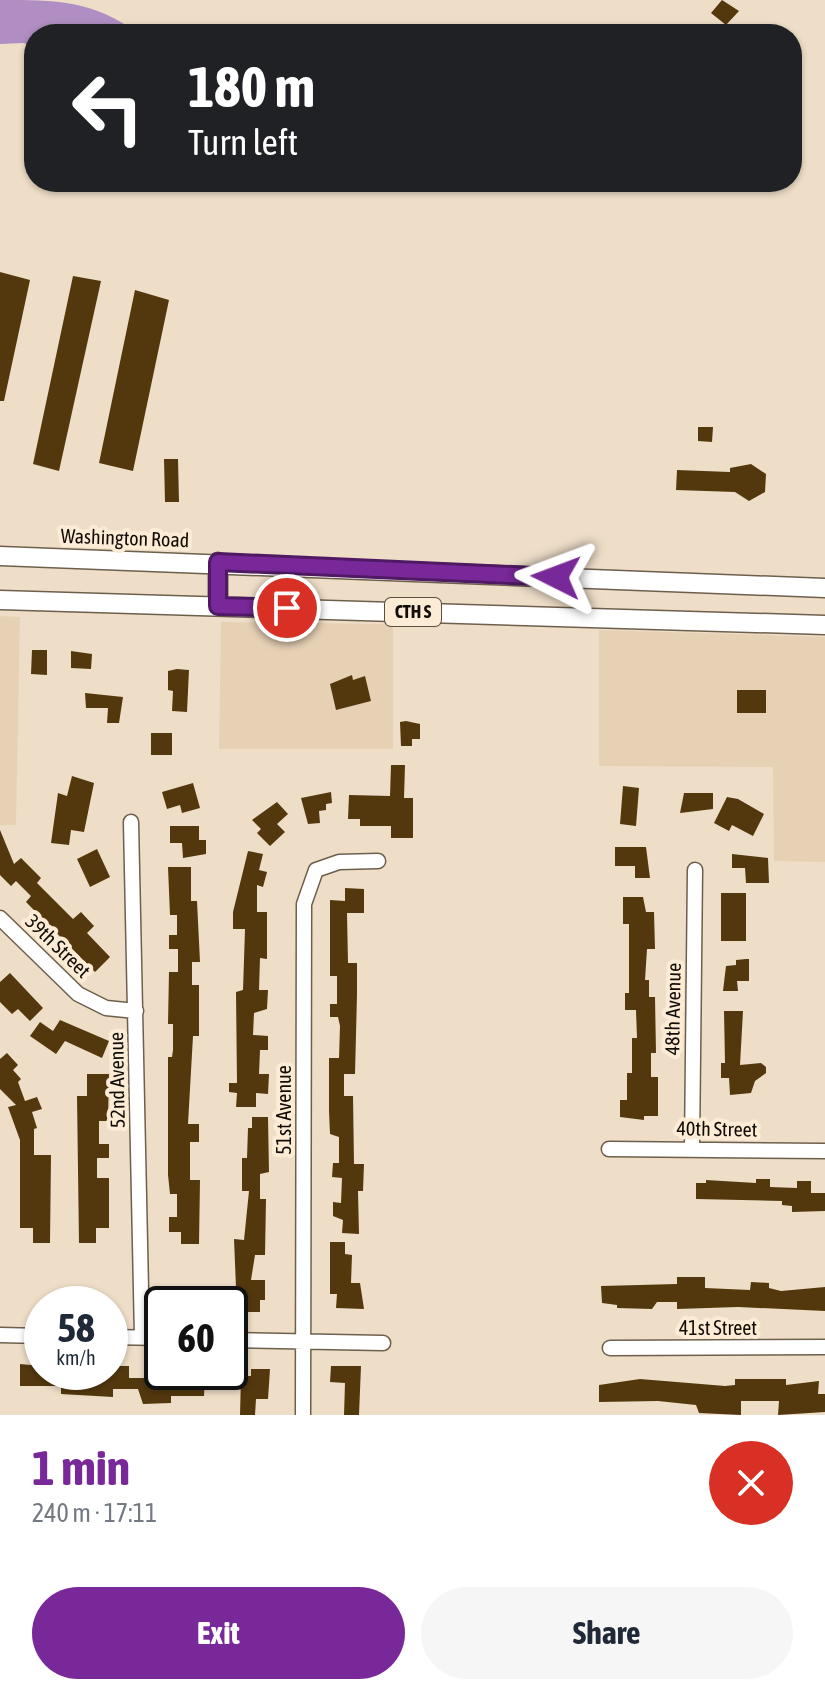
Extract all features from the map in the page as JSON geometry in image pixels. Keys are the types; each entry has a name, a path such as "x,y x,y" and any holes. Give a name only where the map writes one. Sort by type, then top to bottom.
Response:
{"main road":[{"name":"Washington Road","path":"0,556 218,562 825,588"},
{"path":"218,562 218,606"},
{"name":"CTH S","path":"0,600 825,625"}],"street":[{"name":"52nd Avenue","path":"131,822 142,1337"},
{"name":"51st Avenue","path":"303,1415 304,904 316,870 339,862 378,861"},
{"name":"48th Avenue","path":"692,1148 695,870"},
{"name":"39th Street","path":"2,925 78,994 106,1008 136,1011"},
{"name":"40th Street","path":"609,1149 825,1151"},
{"path":"0,1335 24,1336"},
{"path":"128,1337 142,1337"},
{"path":"248,1340 383,1343"},
{"name":"41st Street","path":"610,1348 825,1347"}],"shaded area":[{"path":"0,0 73,4 106,14 124,24 24,24 24,43 0,44"},
{"path":"0,616 20,617 16,825 0,825"},
{"path":"221,622 393,624 393,749 219,749"},
{"path":"599,630 825,637 825,862 774,861 773,767 599,766"}],"building":[{"path":"722,0 739,11 727,24 711,13"},
{"path":"0,272 30,280 4,401 0,401"},
{"path":"73,276 101,281 59,471 33,464"},
{"path":"135,290 169,300 133,471 99,463"},
{"path":"698,427 713,427 712,442 698,441"},
{"path":"164,459 178,459 179,502 165,502"},
{"path":"751,464 766,474 765,492 749,501 735,492 676,490 677,470 730,472 730,468"},
{"path":"32,650 47,650 47,675 31,674"},
{"path":"71,651 92,654 91,669 71,668"},
{"path":"189,670 187,712 172,711 173,691 168,690 168,671"},
{"path":"352,675 353,680 365,676 371,701 336,710 330,684"},
{"path":"737,690 766,690 766,713 737,713"},
{"path":"85,693 123,697 119,723 107,723 108,708 86,708"},
{"path":"400,722 420,724 420,739 412,739 412,746 401,746"},
{"path":"151,733 172,733 172,755 151,755"},
{"path":"391,765 405,765 404,798 413,798 413,838 391,838 391,826 360,826 360,819 348,819 349,795 390,796"},
{"path":"72,776 94,783 84,832 71,830 69,845 51,843 58,793 67,796"},
{"path":"193,783 200,808 182,813 180,805 167,809 162,792"},
{"path":"623,786 639,788 636,826 620,824"},
{"path":"331,792 332,803 326,804 326,810 319,811 320,823 308,824 301,798"},
{"path":"684,793 713,793 713,809 680,813"},
{"path":"727,797 738,799 764,814 753,836 732,825 729,831 714,823"},
{"path":"277,802 288,814 277,824 285,832 270,846 257,833 261,829 252,820"},
{"path":"170,826 199,826 199,840 206,840 206,854 183,858 182,843 170,843"},
{"path":"0,830 14,864 21,858 41,878 37,883 73,919 81,912 94,926 87,933 110,957 95,972 26,902 31,896 16,881 11,886 0,875"},
{"path":"615,847 646,847 650,878 635,878 635,866 615,866"},
{"path":"97,849 110,877 90,887 77,859"},
{"path":"248,851 263,854 259,870 267,872 263,887 257,885 257,912 267,912 267,959 260,958 259,990 268,990 267,1009 254,1013 253,1035 268,1036 268,1050 260,1050 259,1074 269,1074 268,1094 256,1093 256,1107 236,1107 237,1093 229,1092 229,1083 237,1083 236,992 243,990 245,929 233,929 233,912"},
{"path":"732,854 768,858 769,883 746,883 745,868 732,868"},
{"path":"168,867 191,867 191,901 197,901 200,962 192,962 192,985 199,985 199,1036 193,1036 188,1124 199,1124 199,1142 190,1142 190,1180 200,1180 199,1244 181,1244 181,1232 169,1232 169,1217 177,1217 177,1194 170,1194 168,1175 168,1057 172,1057 173,1050 173,1024 168,1024 169,972 178,972 178,949 169,949 169,935 177,935 177,915 170,915"},
{"path":"345,888 364,889 364,913 347,913 348,963 357,963 357,995 355,1074 344,1074 344,1096 353,1096 354,1164 364,1164 363,1191 358,1191 359,1234 342,1233 343,1220 333,1216 333,1202 341,1203 342,1178 332,1177 333,1163 339,1163 339,1137 330,1134 329,1111 329,1058 339,1058 340,1026 338,1017 330,1017 330,1004 337,1004 337,976 330,976 330,900 345,901"},
{"path":"721,893 746,893 746,941 721,941"},
{"path":"623,897 643,897 646,912 654,912 655,949 647,949 645,980 649,980 649,997 655,997 656,1053 651,1053 651,1077 658,1077 658,1116 644,1116 644,1120 620,1117 620,1100 627,1100 627,1073 632,1073 632,1038 637,1038 636,1010 625,1010 625,993 629,993 629,924 623,924"},
{"path":"749,959 749,981 737,981 738,991 723,991 726,966 736,965 736,960"},
{"path":"10,973 43,1008 30,1021 18,1009 12,1014 0,1002 0,982"},
{"path":"724,1011 743,1011 740,1065 761,1063 766,1067 766,1073 755,1081 751,1093 730,1095 729,1078 721,1078 721,1063 725,1063"},
{"path":"60,1020 109,1041 102,1058 65,1041 56,1054 30,1036 40,1022 53,1031"},
{"path":"7,1053 18,1065 13,1070 21,1079 18,1082 25,1101 37,1097 42,1109 32,1112 37,1128 34,1129 34,1155 51,1155 50,1243 33,1243 33,1228 20,1228 20,1140 8,1107 16,1105 0,1089 0,1059"},
{"path":"87,1074 109,1074 108,1121 99,1121 99,1144 109,1144 109,1158 97,1158 97,1178 109,1178 109,1228 96,1228 96,1243 79,1243 77,1096 87,1096"},
{"path":"252,1117 268,1117 269,1172 260,1174 260,1199 266,1199 265,1255 255,1255 251,1280 265,1280 265,1300 260,1300 260,1312 248,1312 248,1286 236,1286 234,1239 244,1240 249,1191 242,1191 242,1158 247,1158 248,1128 252,1128"},
{"path":"756,1179 770,1179 770,1187 797,1188 797,1181 811,1181 811,1193 825,1193 825,1211 792,1212 792,1206 782,1205 782,1201 696,1199 696,1183 706,1183 706,1180 756,1183"},
{"path":"330,1242 345,1242 345,1254 352,1255 351,1283 360,1283 364,1309 336,1308 337,1294 330,1294"},
{"path":"677,1277 705,1277 705,1288 750,1290 751,1282 769,1283 769,1288 781,1291 825,1287 825,1311 738,1307 677,1309 677,1302 657,1302 652,1309 617,1308 617,1305 602,1303 601,1286 677,1284"},
{"path":"20,1364 24,1364 24,1386 20,1386"},
{"path":"128,1366 129,1378 144,1378 144,1390 204,1390 204,1396 171,1396 171,1403 143,1404 138,1389 128,1389"},
{"path":"331,1366 361,1366 359,1415 344,1415 345,1383 330,1382"},
{"path":"251,1369 270,1369 268,1399 256,1399 255,1415 240,1415 241,1390 248,1390 248,1376 251,1376"},
{"path":"640,1379 725,1386 735,1385 735,1379 786,1379 786,1385 819,1381 818,1394 825,1394 825,1412 778,1415 779,1401 741,1401 741,1415 699,1413 696,1405 658,1401 599,1402 599,1385"},
{"path":"61,1390 113,1390 113,1397 61,1394"}],"route":[{"path":"287,608 218,606 218,562 556,577"}]}
